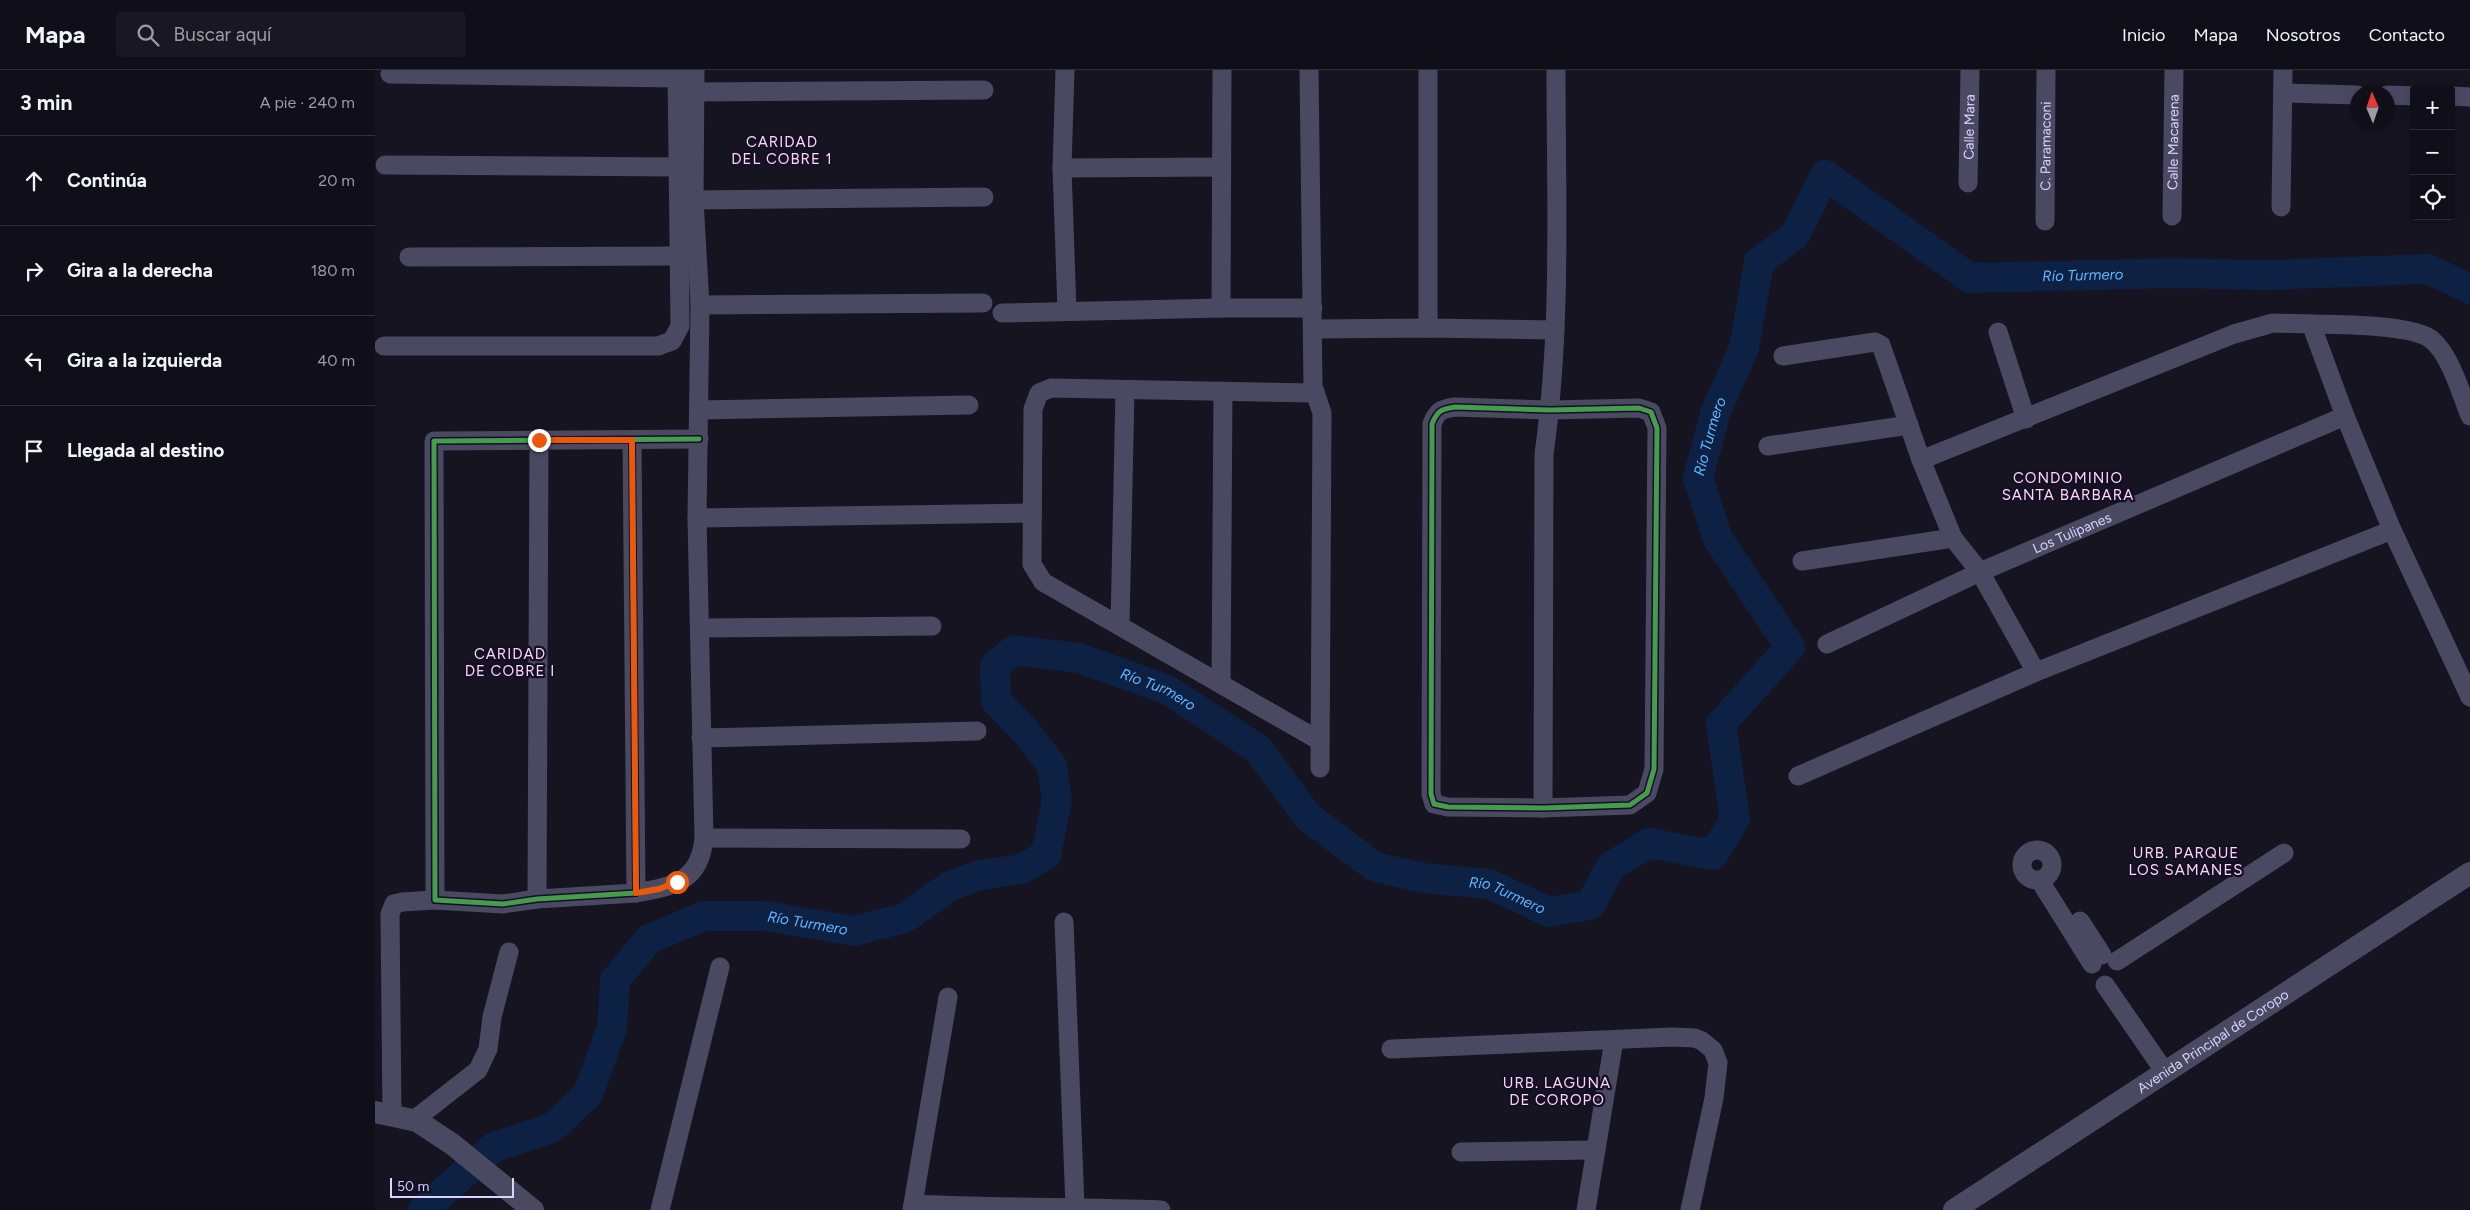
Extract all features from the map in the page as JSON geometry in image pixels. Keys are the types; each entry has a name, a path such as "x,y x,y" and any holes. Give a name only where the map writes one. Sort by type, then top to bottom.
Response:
{"street":[{"path":"394,1116 390,914 394,904 435,900 503,904 537,899 636,893 668,886 691,874 700,862 704,838 697,518 701,305 694,200 695,70"},
{"path":"1065,70 1062,168 1067,310"},
{"path":"1221,70 1221,308"},
{"path":"1309,70 1313,386 1322,413 1320,768"},
{"path":"1428,70 1428,328"},
{"path":"1543,808 1543,454 1550,410 1555,330 1556,70"},
{"name":"Calle Mara","path":"1968,183 1970,70"},
{"name":"C. Paramaconi","path":"2045,221 2046,70"},
{"name":"Calle Macarena","path":"2171,216 2174,70"},
{"path":"2281,207 2283,70"},
{"path":"384,346 663,345 673,341 680,326 677,74 390,74"},
{"path":"694,92 984,90"},
{"path":"2283,94 2350,95"},
{"path":"2395,95 2410,96"},
{"path":"2455,96 2470,97"},
{"path":"385,166 678,167"},
{"path":"1062,168 1221,167"},
{"path":"694,200 984,197"},
{"path":"409,257 679,256"},
{"path":"701,305 983,303"},
{"path":"1002,313 1067,310 1313,308"},
{"path":"1921,460 2234,334 2273,323 2416,331 2432,340 2442,350 2470,416"},
{"path":"2311,324 2345,416 2393,530 2470,696"},
{"path":"1313,329 1555,330"},
{"path":"1998,332 2026,419"},
{"path":"1783,356 1878,343 1881,345 1921,460 1953,538 1980,572 2036,672"},
{"path":"1315,393 1051,388 1039,393 1033,409 1031,564 1043,582 1320,741"},
{"path":"1120,626 1125,390"},
{"path":"1221,684 1223,391"},
{"path":"699,410 969,406"},
{"path":"1443,408 1550,410 1639,408 1651,412 1657,428 1654,769 1647,793 1630,805 1543,808 1448,807 1434,804 1431,794 1432,424 1436,413 1443,408"},
{"name":"Los Tulipanes","path":"1827,644 1980,572 2345,416"},
{"path":"1768,446 1909,425"},
{"path":"435,900 434,441 699,439"},
{"path":"537,899 539,440"},
{"path":"632,440 636,893"},
{"path":"697,518 1032,513"},
{"path":"1798,776 2036,672 2393,530"},
{"path":"1802,561 1953,538"},
{"path":"700,628 933,626"},
{"path":"701,738 977,731"},
{"path":"704,838 961,839"},
{"path":"2169,1070 2110,983 2093,978 2104,960 2284,853"},
{"name":"Avenida Principal de Coropo","path":"1954,1210 2470,873"},
{"path":"2045,878 2104,960 2121,971 2110,983"},
{"path":"1064,922 1075,1207"},
{"path":"394,1116 479,1070 488,1049 492,1017 509,952"},
{"path":"660,1210 720,967"},
{"path":"948,997 913,1207 1012,1209 1075,1207 1161,1210"},
{"path":"1391,1049 1695,1038 1708,1044 1716,1057 1718,1069 1714,1098 1690,1210"},
{"path":"1586,1210 1614,1040"},
{"path":"394,1116 452,1144 502,1187 533,1210"},
{"path":"1461,1152 1596,1150"}],"waterway":[{"name":"Río Turmero","path":"423,1210 494,1147 552,1128 588,1094 612,1028 615,980 649,939 704,916 766,916 854,931 905,918 950,886 980,875 1022,869 1046,855 1057,800 1052,766 1027,733 996,701 995,666 1014,650 1079,658 1168,690 1258,749 1308,817 1375,867 1423,878 1489,884 1549,912 1590,905 1611,866 1649,843 1713,855 1735,819 1721,724 1790,647 1718,539 1698,478 1716,411 1744,348 1759,262 1795,235 1825,175 1970,278 2174,273 2265,275 2428,269 2470,289"}],"cycle path":[{"path":"1455,407 1550,410 1639,408 1651,412 1657,428 1654,769 1647,793 1630,805 1543,808 1448,807 1434,804 1431,794 1432,424 1440,411 1455,407"},
{"path":"632,440 636,893 537,899 503,904 435,900 434,441 699,439"}],"district":[{"name":"CARIDAD DEL COBRE 1","path":"782,150"},
{"name":"CONDOMINIO SANTA BARBARA","path":"2068,486"},
{"name":"CARIDAD DE COBRE I","path":"510,662"},
{"name":"URB. PARQUE LOS SAMANES","path":"2186,862"},
{"name":"URB. LAGUNA DE COROPO","path":"1557,1092"}],"route":[{"path":"539,440 632,440 636,893 659,889 677,882"}]}
